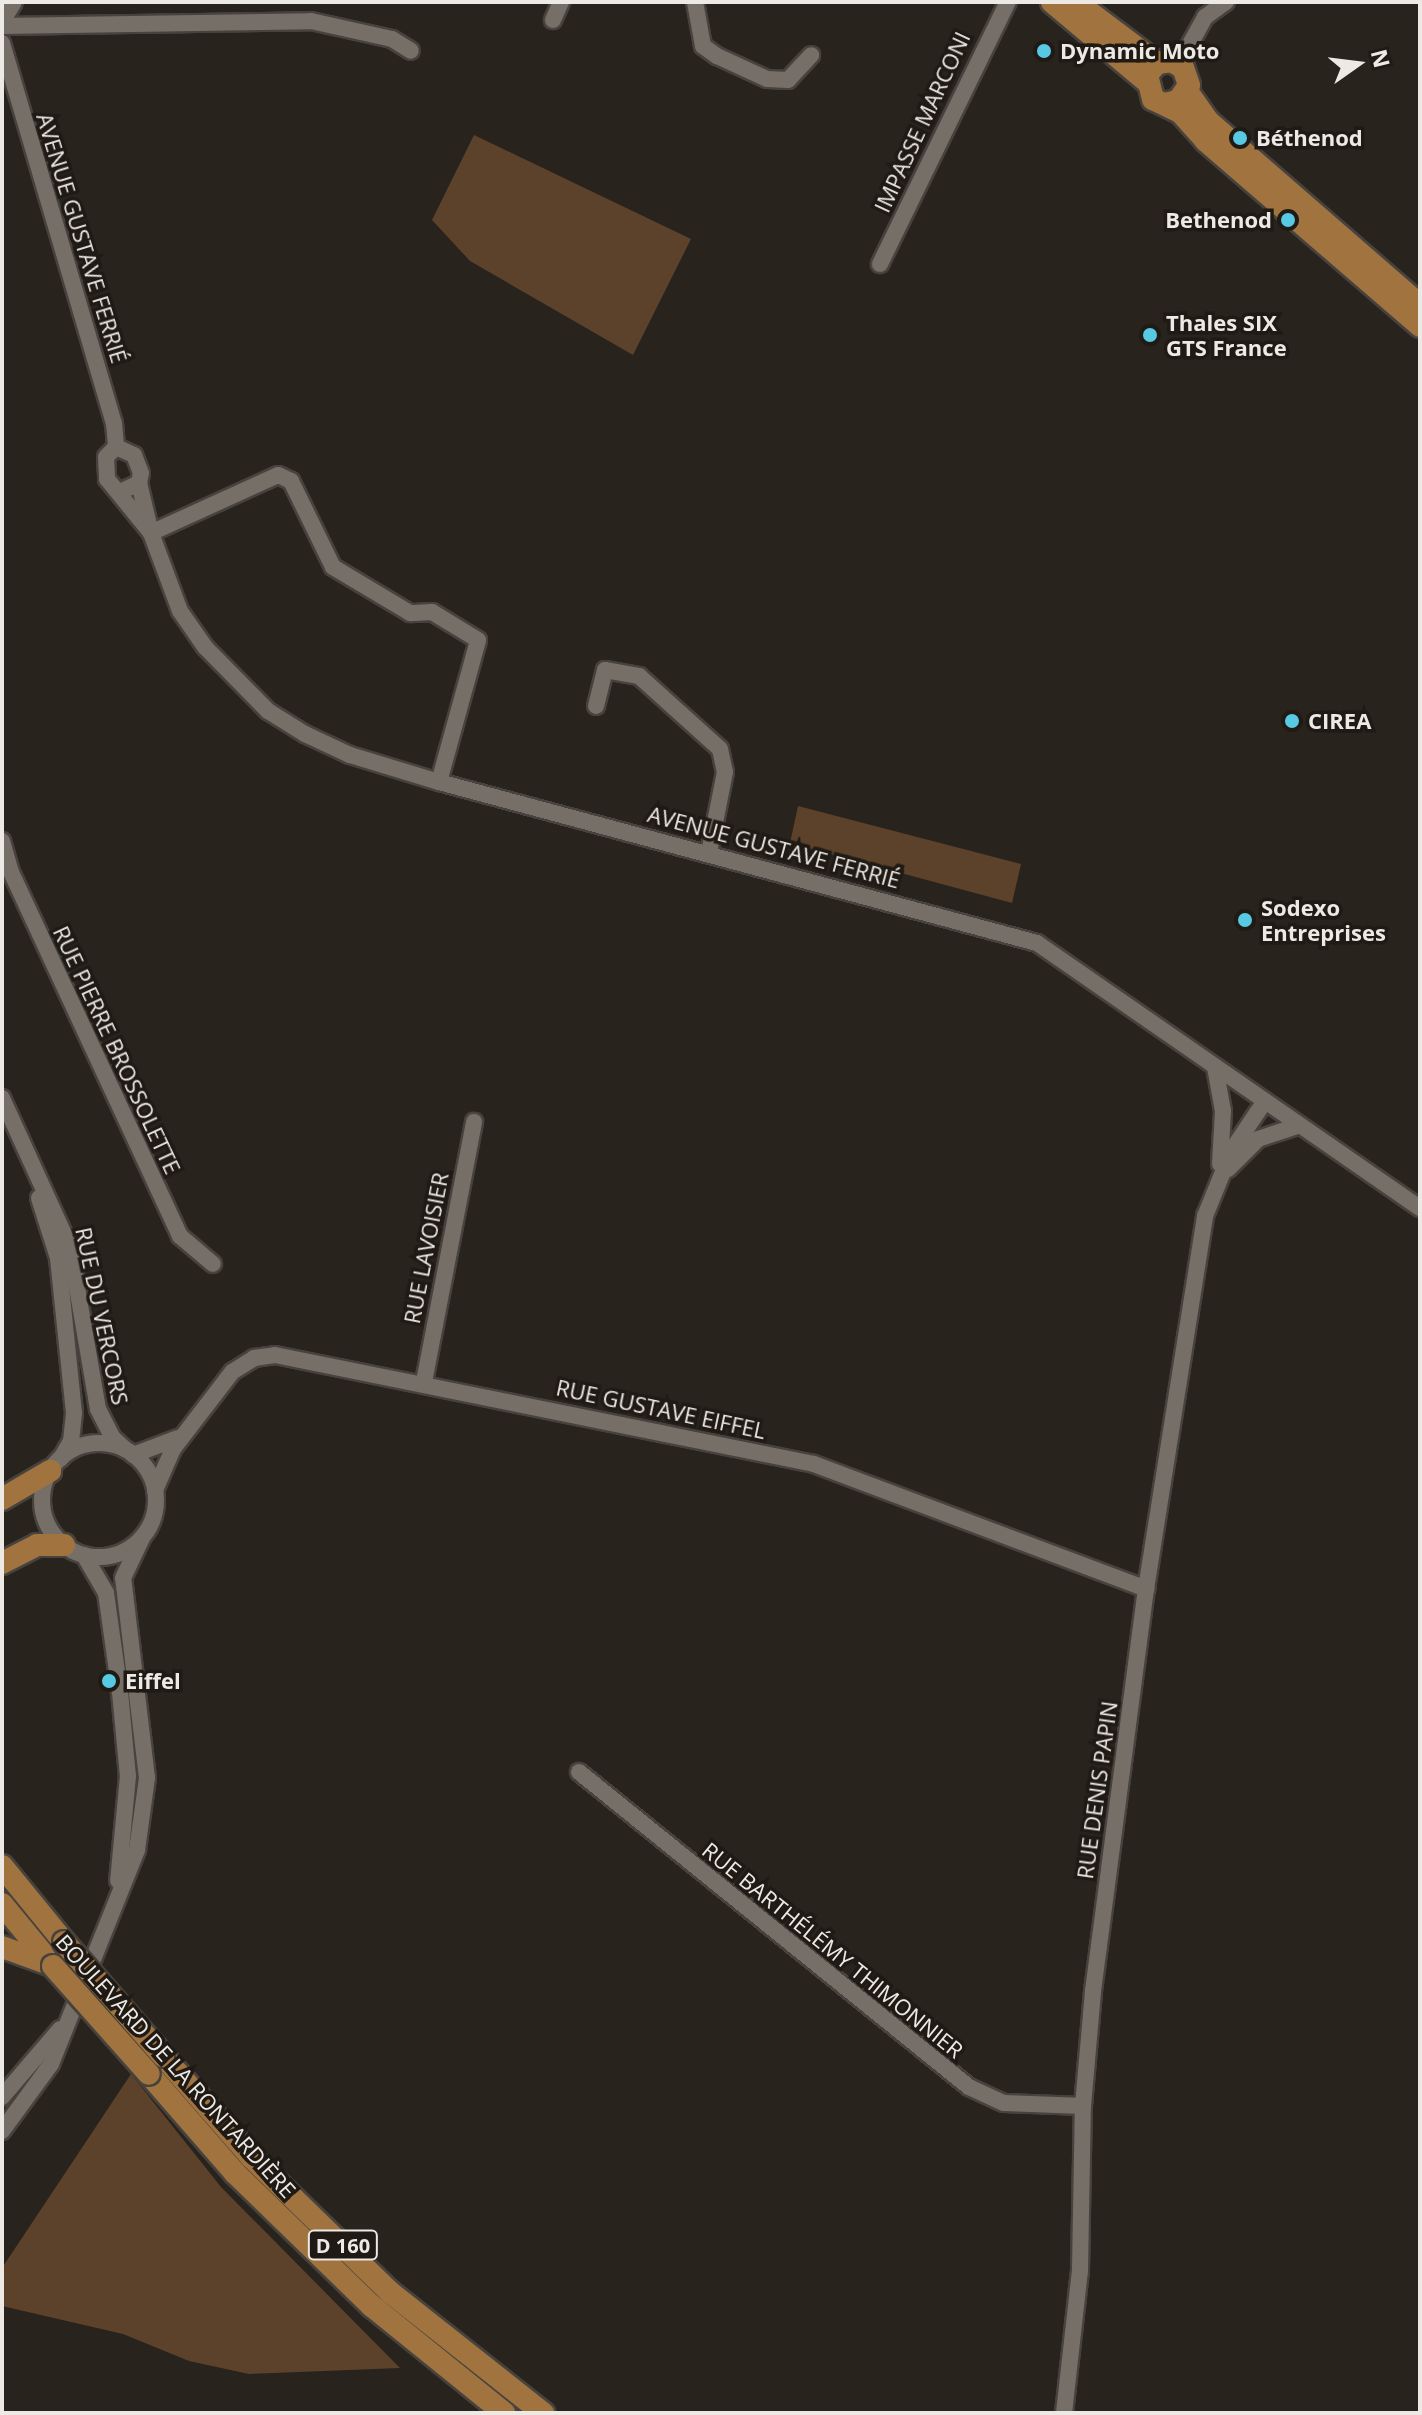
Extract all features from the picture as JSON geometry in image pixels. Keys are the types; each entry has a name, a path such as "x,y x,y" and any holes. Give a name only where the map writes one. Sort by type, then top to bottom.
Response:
{"main road":[{"path":"1052,2 1161,70 1187,73 1187,91 1208,121 1420,305"},
{"path":"1076,2 1161,70"},
{"path":"1161,70 1153,99 1165,104 1420,326"},
{"path":"1165,104 1178,101 1187,91"},
{"path":"2,1499 56,1464"},
{"path":"2,1563 37,1545 74,1550"},
{"name":"BOULEVARD DE LA RONTARDIÈRE","path":"2,1857 8,1873 64,1942 235,2173 372,2306 504,2413"},
{"name":"BOULEVARD DE LA RONTARDIÈRE","path":"2,1904 53,1966 391,2293 543,2413"},
{"path":"2,1947 53,1966"}],"street":[{"path":"14,2 2,24 311,21 392,39 411,51"},
{"path":"553,20 561,2"},
{"path":"695,2 703,46 717,56 767,79 788,80 811,55"},
{"name":"IMPASSE MARCONI","path":"880,264 1008,2"},
{"path":"1161,70 1205,17 1226,2"},
{"name":"AVENUE GUSTAVE FERRIÉ","path":"2,43 114,423 116,447"},
{"path":"116,447 134,455 139,483 122,491 107,479 105,467 109,452 116,447"},
{"path":"151,533 278,475 291,481 333,567 410,613 432,612 478,640 439,782"},
{"name":"AVENUE GUSTAVE FERRIÉ","path":"139,483 151,533 180,611 197,636 268,711 350,755 439,782 1011,932 1037,943 1420,1208"},
{"name":"AVENUE GUSTAVE FERRIÉ","path":"122,491 151,533"},
{"path":"596,706 605,670 639,676 720,749 725,772 709,853"},
{"name":"RUE PIERRE BROSSOLETTE","path":"2,841 11,872 180,1236 213,1264"},
{"name":"RUE DENIS PAPIN","path":"1215,1067 1223,1111 1218,1178"},
{"name":"RUE DU VERCORS","path":"2,1101 70,1247 98,1409 112,1437 130,1453"},
{"name":"RUE DU VERCORS","path":"2,1101 58,1258 74,1425 56,1464"},
{"name":"RUE DENIS PAPIN","path":"1064,2413 1080,2271 1083,2106 1093,1991 1146,1589 1205,1216 1218,1178 1265,1101"},
{"name":"RUE LAVOISIER","path":"424,1382 474,1122"},
{"name":"RUE DENIS PAPIN","path":"1218,1178 1258,1139 1300,1125"},
{"name":"RUE GUSTAVE EIFFEL","path":"155,1490 182,1435 232,1372 254,1358 275,1355 424,1382 814,1464 1146,1589"},
{"name":"RUE GUSTAVE EIFFEL","path":"130,1453 182,1435"},
{"path":"2,2131 38,2088 114,1910 137,1850 147,1778 123,1578 156,1507 155,1490 130,1453 92,1443 56,1464 44,1486 45,1518 106,1593 128,1776 114,1910"},
{"path":"74,1550 115,1555 142,1538"},
{"name":"RUE BARTHÉLÉMY THIMONNIER","path":"579,1772 969,2087 1004,2103 1083,2106"},
{"path":"2,2097 66,2022"}],"shaded area":[{"path":"474,135 691,239 633,355 470,261 432,220"},
{"path":"798,806 1021,864 1012,903 790,843"},
{"path":"131,2074 221,2187 400,2368 249,2374 189,2361 123,2334 2,2306 2,2268"}],"place":[{"name":"Dynamic Moto","path":"1044,51"},
{"name":"Béthenod","path":"1240,138"},
{"name":"Bethenod","path":"1288,220"},
{"name":"Thales SIX GTS France","path":"1150,335"},
{"name":"CIREA","path":"1292,721"},
{"name":"Sodexo Entreprises","path":"1245,920"},
{"name":"Eiffel","path":"109,1681"}]}
